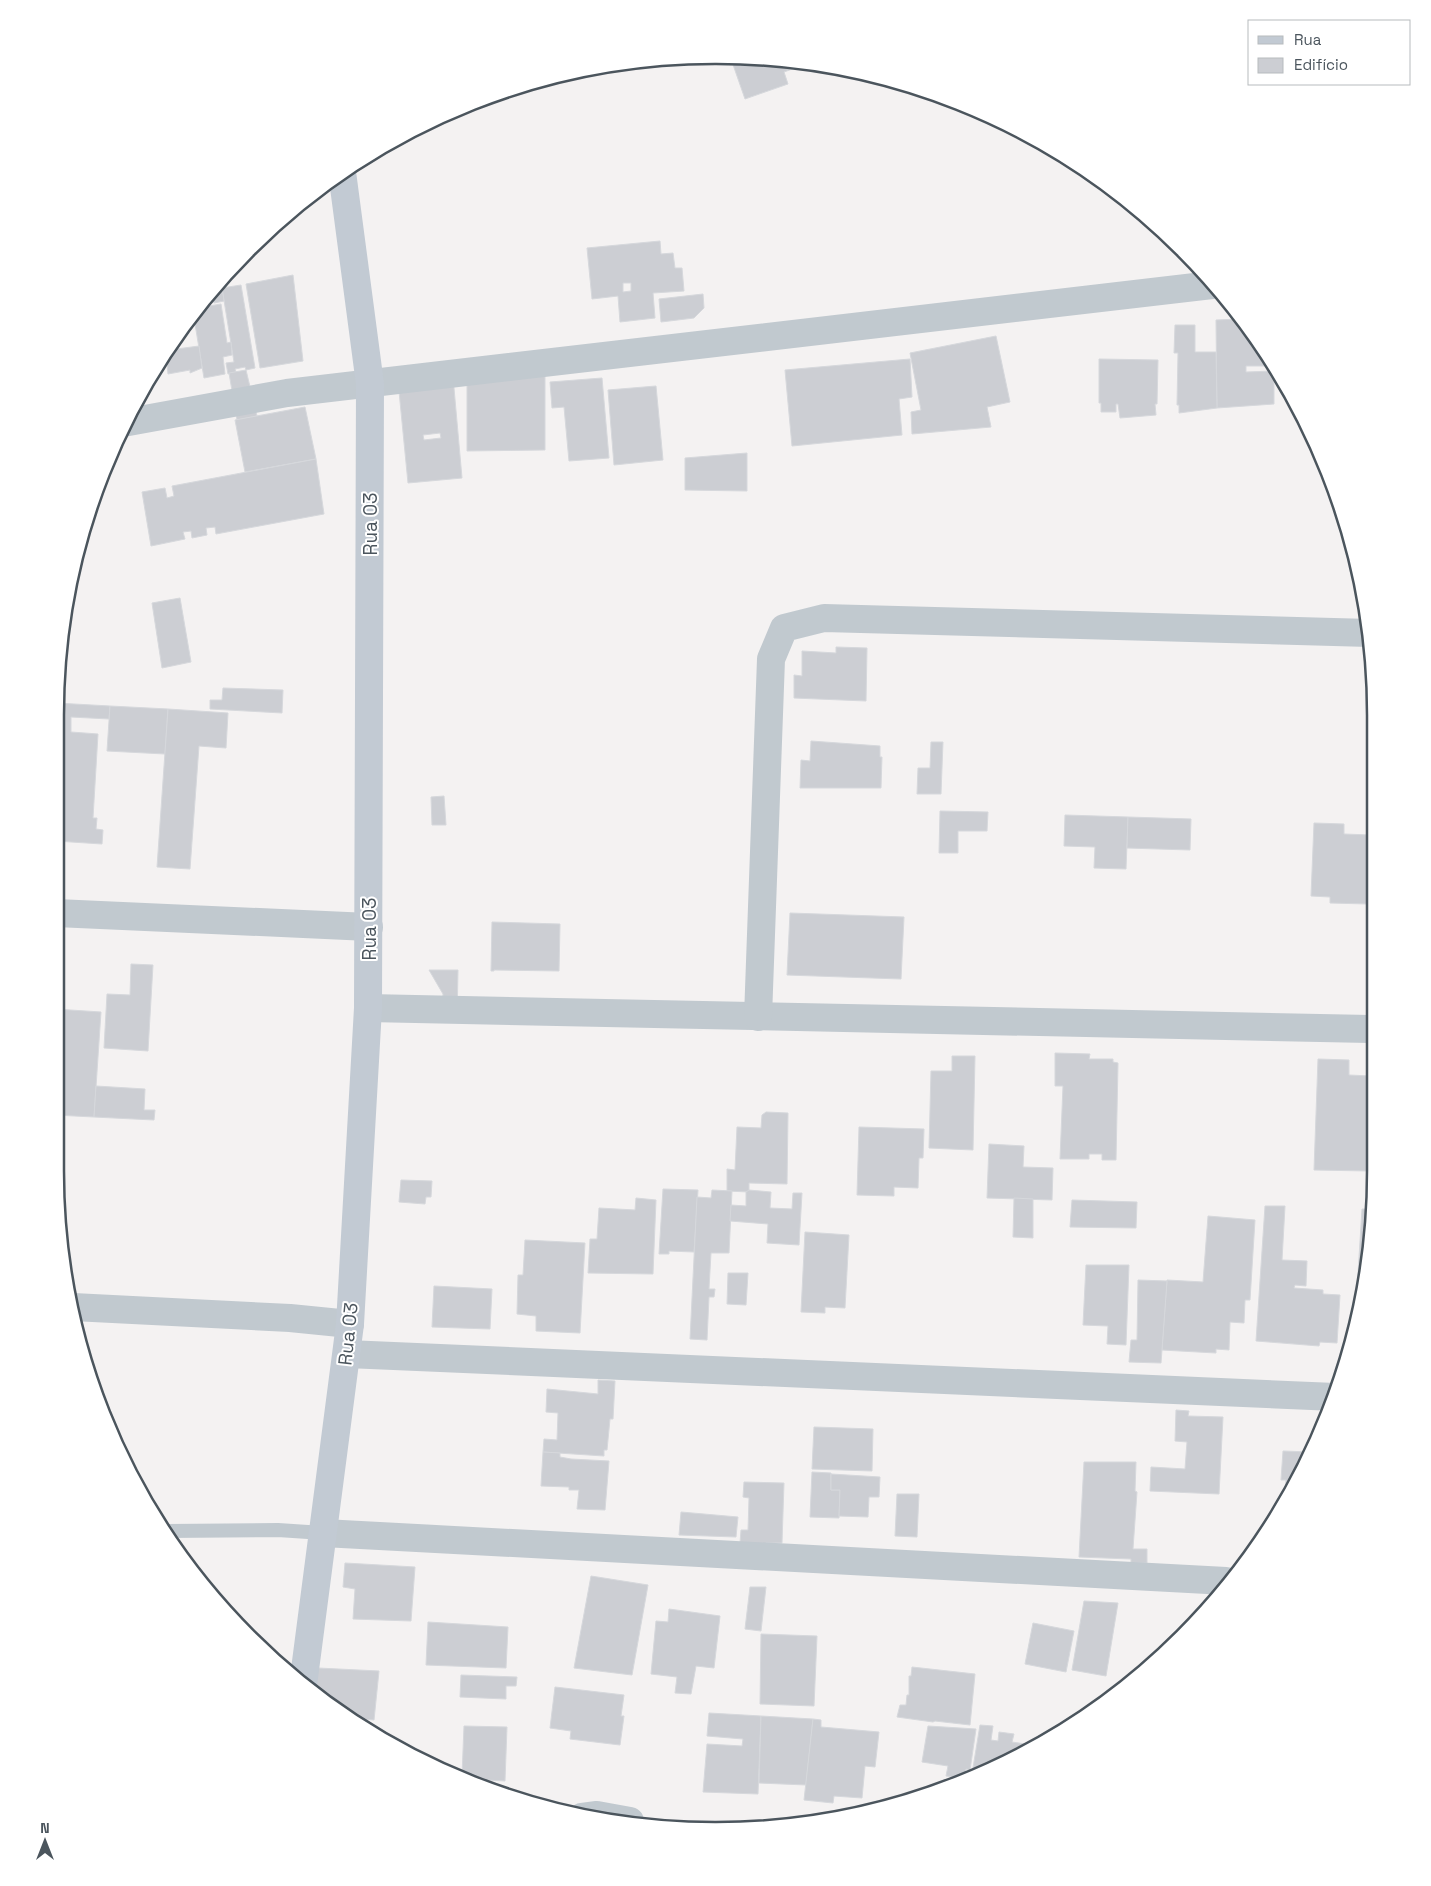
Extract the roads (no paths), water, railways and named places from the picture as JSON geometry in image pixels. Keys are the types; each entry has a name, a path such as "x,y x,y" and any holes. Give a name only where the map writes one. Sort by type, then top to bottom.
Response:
{"street":[{"name":"Rua 03","path":"303,1675 350,1324 368,1008 370,384 343,181"},
{"path":"134,421 287,393 1206,286"},
{"path":"758,1017 770,659 784,628 824,618 1362,633"},
{"path":"64,913 369,927"},
{"path":"368,1008 1367,1029"},
{"path":"78,1307 280,1317 350,1324"},
{"path":"346,1354 1327,1397"},
{"path":"323,1533 1222,1581"}],"lane":[{"path":"173,1532 278,1530 323,1533"}]}
